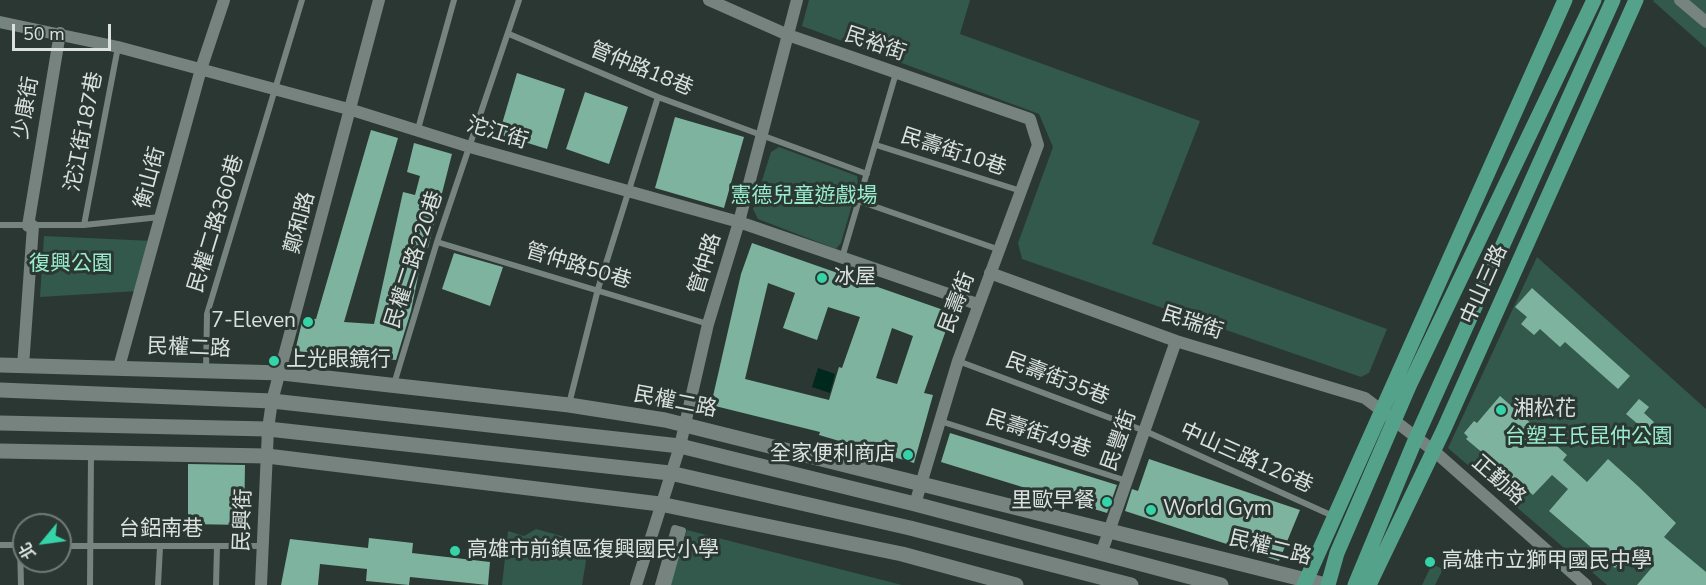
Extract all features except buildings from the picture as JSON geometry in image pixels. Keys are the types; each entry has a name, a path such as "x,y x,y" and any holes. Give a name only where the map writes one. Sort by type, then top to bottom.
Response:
{"main road":[{"name":"中山三路","path":"1305,582 1565,0"},
{"name":"中山三路","path":"1327,585 1337,553 1409,386 1594,0"},
{"name":"中山三路","path":"1355,585 1416,438 1613,0"},
{"name":"中山三路","path":"1369,585 1434,451 1636,0"}],"street":[{"name":"衡山街","path":"119,367 201,69 224,0"},
{"name":"鄭和路","path":"267,456 272,400 282,373 379,0"},
{"name":"民裕街","path":"709,0 788,35 1030,119"},
{"name":"管仲路","path":"636,585 680,446 708,324 739,222 797,0"},
{"path":"1680,0 1706,22"},
{"name":"沱江街","path":"0,22 118,47 418,129 470,147 739,222 977,304"},
{"name":"少康街","path":"23,366 32,226 60,33"},
{"name":"民壽街","path":"915,504 977,304 1000,250 1038,145 1030,119"},
{"name":"民瑞街","path":"990,273 1176,341 1354,393 1381,409"},
{"name":"民豐街","path":"1101,554 1176,341"},
{"name":"民權二路","path":"0,365 282,373 569,405 686,424 921,485 1110,530 1305,582 1327,585"},
{"name":"民權二路","path":"0,390 272,400 680,446 915,504 1221,585"},
{"name":"正勤路","path":"1381,409 1434,451 1586,585"},
{"path":"0,423 268,429 670,473 910,528 1131,585"},
{"path":"0,451 267,456 660,504 902,554 1016,585"},
{"name":"民興街","path":"261,585 267,456"},
{"path":"659,585 675,529 682,531 667,585"}],"lane":[{"name":"民權二路360巷","path":"206,370 207,314 302,0"},
{"path":"418,129 454,0"},
{"name":"民權二路220巷","path":"394,384 437,242 519,0"},
{"name":"管仲路18巷","path":"509,34 658,96 867,174"},
{"name":"沱江街187巷","path":"84,225 118,47"},
{"path":"842,258 896,73"},
{"path":"569,405 598,289 630,193 658,96"},
{"name":"民壽街10巷","path":"876,145 1021,192"},
{"path":"859,201 1000,250"},
{"path":"0,225 84,225 160,216"},
{"name":"管仲路50巷","path":"437,242 708,324"},
{"name":"民壽街35巷","path":"958,361 1145,431"},
{"name":"民壽街49巷","path":"940,421 1126,481"},
{"name":"中山三路126巷","path":"1145,431 1333,516"},
{"path":"90,585 91,452"},
{"name":"台鋁南巷","path":"72,546 263,546"},
{"path":"158,585 160,547"},
{"path":"216,585 218,547"}],"green space":[{"path":"809,0 970,0 960,34 1200,121 1152,244 1387,329 1369,373 1361,377 1022,259 1018,243 1053,147 1039,114 802,26"},
{"path":"1706,0 1706,48 1653,1"},
{"name":"憲德兒童遊戲場","path":"779,147 857,176 858,184 841,243 836,249 758,219 753,209 771,152"},
{"name":"復興公園","path":"44,236 153,241 138,291 40,297"},
{"name":"台塑王氏昆仲公園","path":"1537,257 1706,409 1706,585 1607,585 1448,448"},
{"path":"536,529 576,540 586,561 582,585 502,585 508,531 524,536"},
{"path":"687,530 902,585 670,585"},
{"path":"1432,564 1443,569 1435,585 1422,585"}],"shaded area":[{"path":"818,368 835,374 830,393 812,387"}],"place":[{"name":"冰屋","path":"822,278"},
{"name":"7-Eleven","path":"308,322"},
{"name":"上光眼鏡行","path":"274,361"},
{"name":"湘松花","path":"1501,410"},
{"name":"全家便利商店","path":"908,455"},
{"name":"里歐早餐","path":"1107,502"},
{"name":"World Gym","path":"1151,510"},
{"name":"高雄市前鎮區復興國民小學","path":"455,551"},
{"name":"高雄市立獅甲國民中學","path":"1430,562"}]}
